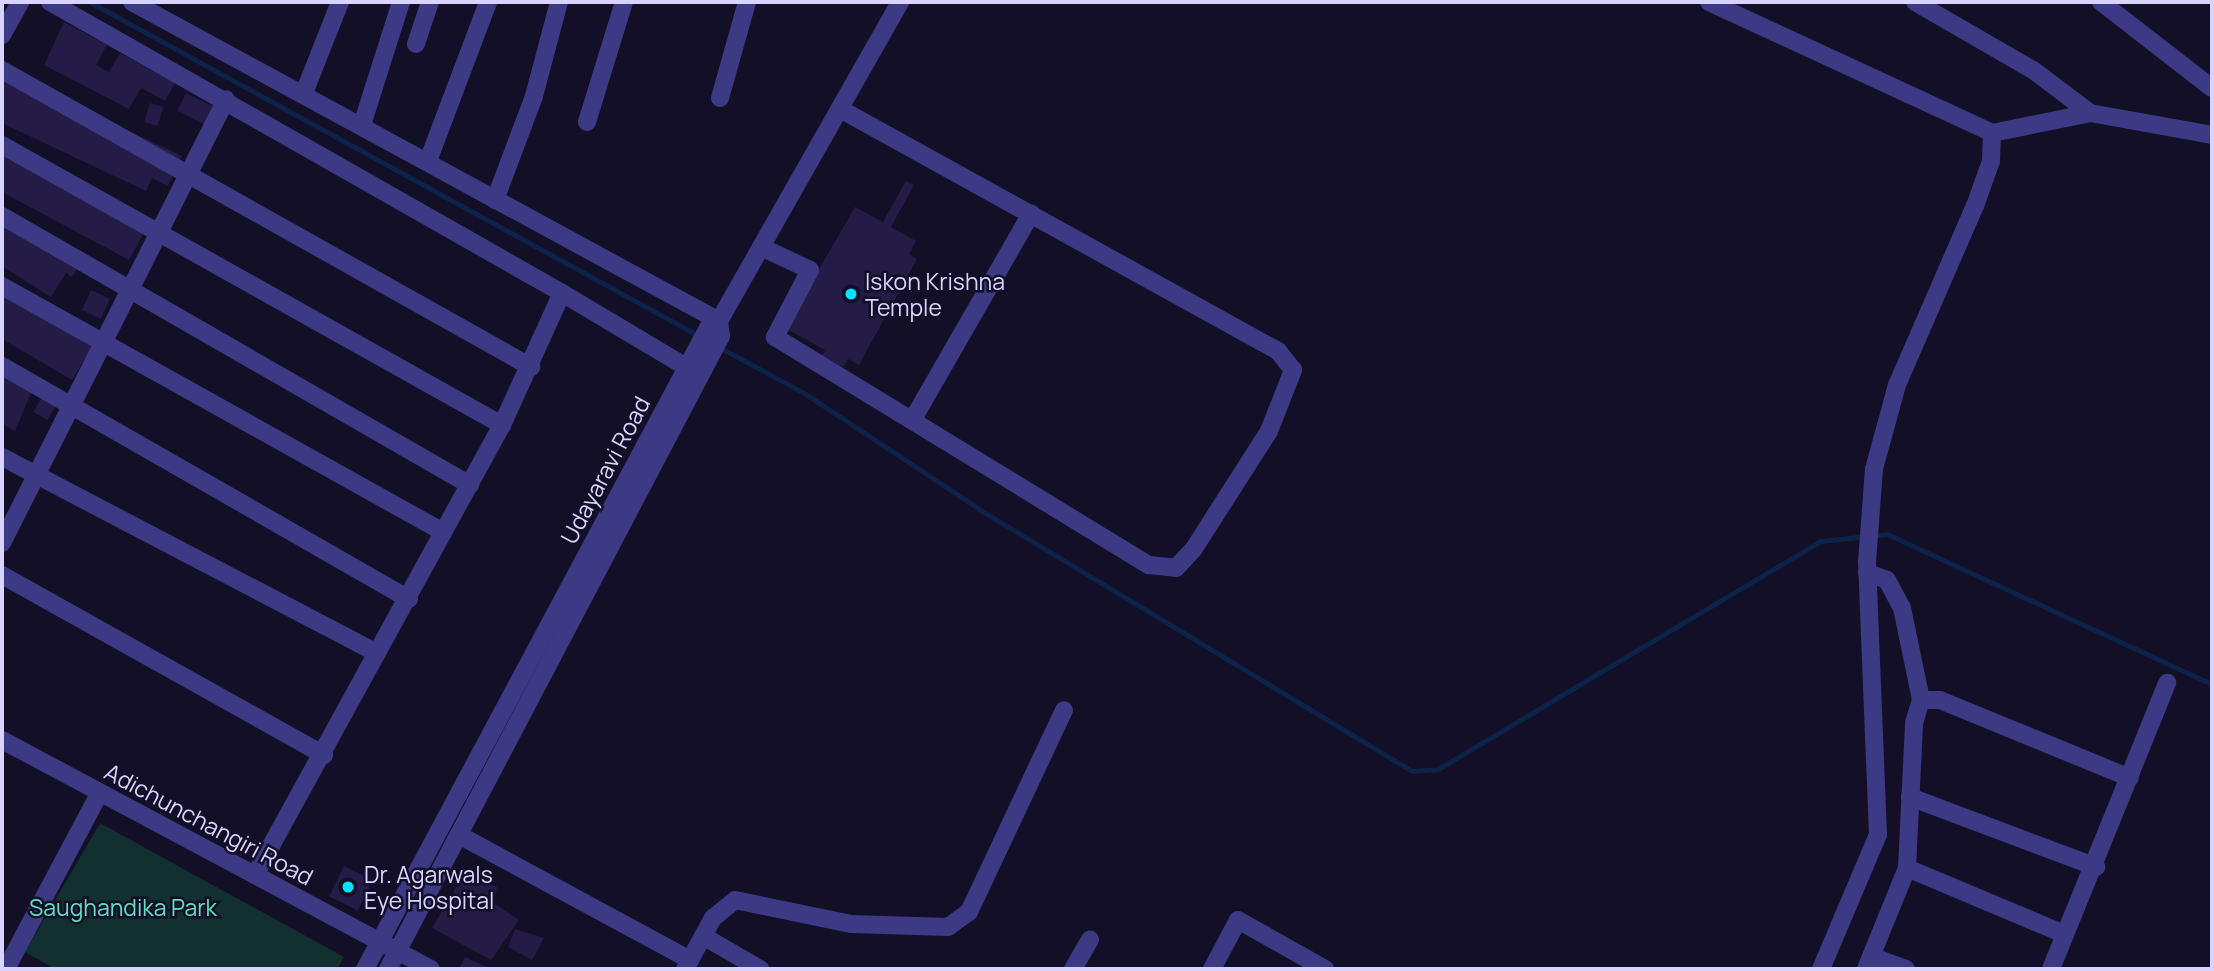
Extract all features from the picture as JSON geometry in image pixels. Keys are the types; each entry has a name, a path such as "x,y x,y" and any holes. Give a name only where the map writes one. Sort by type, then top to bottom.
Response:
{"street":[{"path":"2,35 20,2"},
{"path":"50,2 226,99 694,367 459,835 388,969"},
{"path":"132,2 428,161 716,329"},
{"path":"304,93 340,2"},
{"path":"362,125 401,2"},
{"path":"416,44 430,2"},
{"path":"428,161 488,2"},
{"path":"495,200 534,96 559,2"},
{"path":"587,122 624,2"},
{"path":"720,99 747,2"},
{"name":"Udayaravi Road","path":"365,969 694,367 900,2"},
{"path":"1710,2 1993,133 2091,113 2212,135"},
{"path":"1914,2 2033,70 2091,113"},
{"path":"2101,2 2212,88"},
{"path":"2,70 184,176 531,367"},
{"path":"2,543 184,176 226,99"},
{"path":"761,247 810,270 775,337 1149,565 1175,568 1192,550 1269,431 1293,370 1278,351 840,109"},
{"path":"1821,969 1878,835 1867,567 1874,469 1897,384 1975,206 1990,161 1993,133"},
{"path":"2,145 502,425"},
{"path":"913,419 1031,214"},
{"path":"2,216 470,485"},
{"path":"2,286 443,532"},
{"path":"255,875 324,755 502,425 531,367 562,293"},
{"path":"2,366 409,598"},
{"path":"2,457 377,653"},
{"path":"1867,567 1887,580 1902,608 1921,700 1914,723 1906,868 1869,963 1906,969"},
{"path":"2,575 324,755"},
{"path":"2052,969 2064,934 2096,867 2167,683"},
{"path":"1921,700 1940,700 2130,778"},
{"path":"459,835 687,965 713,918 735,900 851,924 948,927 969,912 1064,710"},
{"name":"Adichunchangiri Road","path":"2,740 431,969"},
{"path":"10,964 99,794"},
{"path":"1910,797 2096,867"},
{"path":"1906,868 2064,934"},
{"path":"1212,969 1238,920 1325,969"},
{"path":"703,936 760,969"},
{"path":"1073,969 1090,939"}],"green space":[{"name":"Saughandika Park","path":"100,823 344,957 337,969 55,969 25,952"}],"building":[{"path":"64,22 107,45 96,65 109,72 120,53 175,83 165,101 141,88 129,109 44,65"},
{"path":"2,79 55,96 182,156 168,186 152,178 146,191 2,123"},
{"path":"186,93 213,106 204,124 177,111"},
{"path":"150,103 163,107 158,126 144,122"},
{"path":"7,145 150,222 129,260 2,192 2,156"},
{"name":"Iskon Krishna Temple","path":"906,181 914,185 891,227 916,241 909,254 917,259 859,365 848,359 843,367 822,356 825,350 785,328 855,207 883,222"},
{"path":"2,210 82,261 72,277 66,273 51,297 2,266"},
{"path":"2,283 97,338 72,380 2,339"},
{"path":"91,290 110,299 101,319 82,310"},
{"path":"2,363 36,381 15,431 2,424"},
{"path":"48,387 62,395 47,420 34,412"},
{"path":"344,866 373,880 358,911 329,897"},
{"path":"465,872 497,887 494,903 519,920 491,960 432,928"},
{"path":"515,929 544,938 532,960 508,947"},
{"path":"465,957 491,969 460,967"}],"waterway":[{"path":"90,2 701,337"},
{"path":"719,347 804,393 979,509 1412,771 1438,769 1821,541 1887,534 2212,684"}],"place":[{"name":"Iskon Krishna Temple","path":"851,294"},
{"name":"Dr. Agarwals Eye Hospital","path":"348,887"}]}
